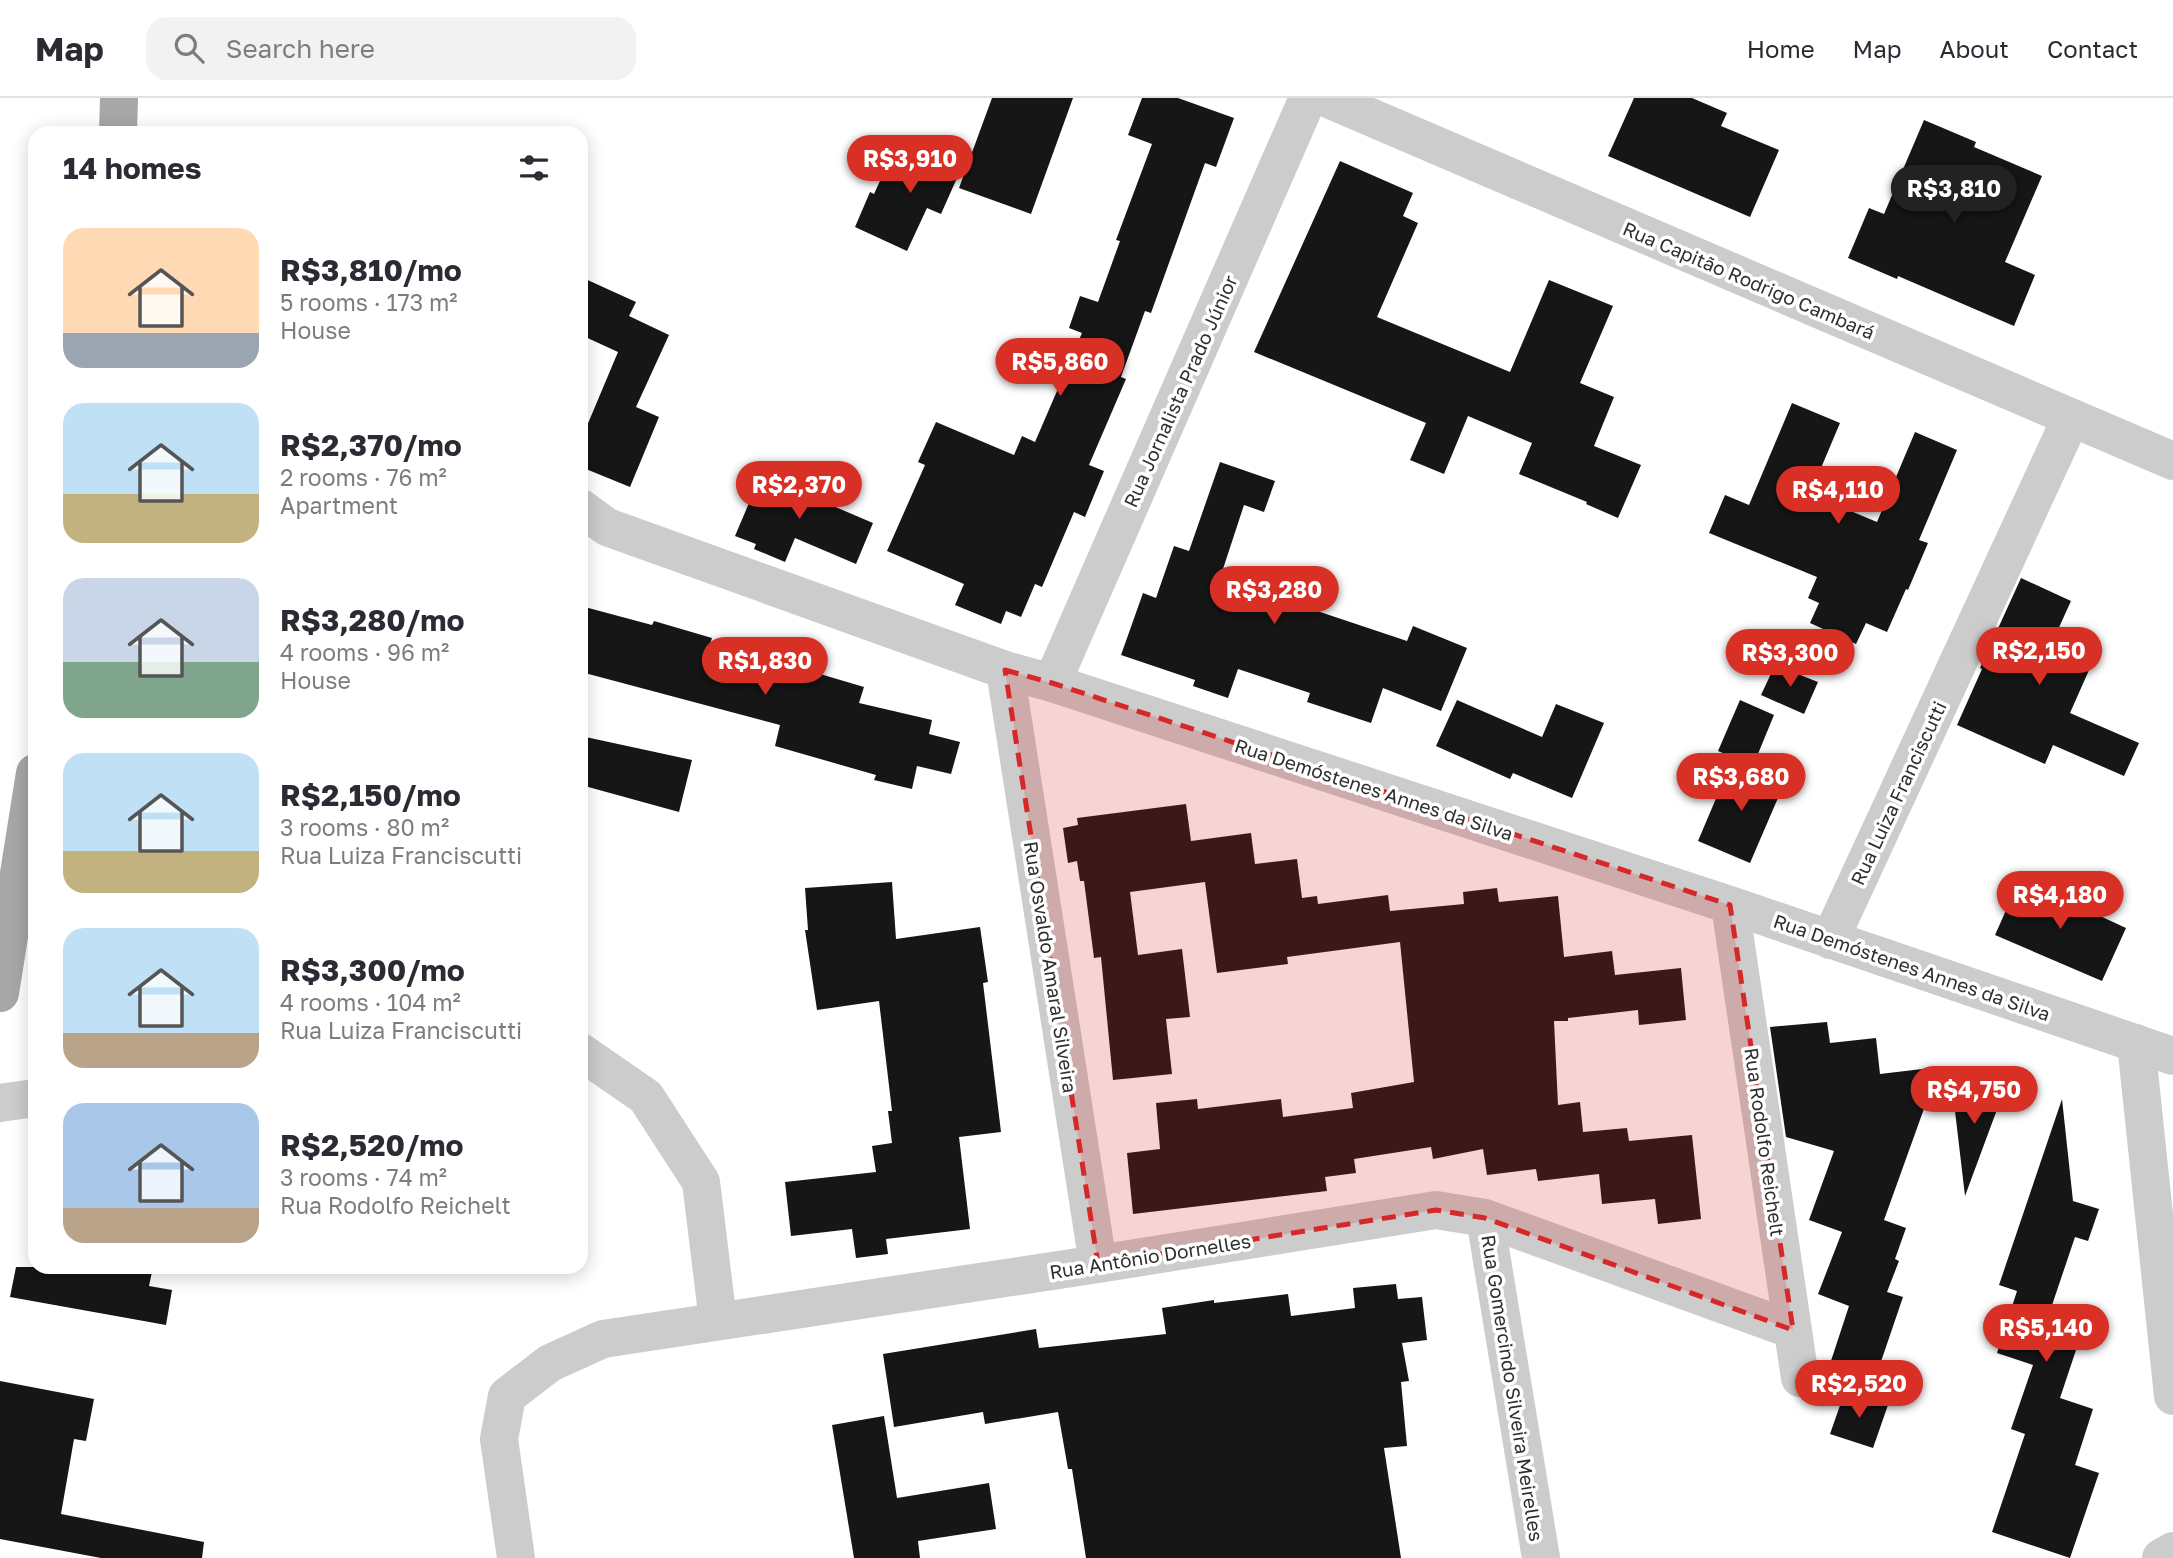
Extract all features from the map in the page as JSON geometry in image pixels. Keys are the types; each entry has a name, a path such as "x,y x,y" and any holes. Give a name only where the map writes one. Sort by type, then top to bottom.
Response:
{"main road":[{"path":"118,126 119,98"},
{"path":"0,993 28,818"}],"street":[{"name":"Rua Jornalista Prado Júnior","path":"1052,683 1308,98"},
{"name":"Rua Capitão Rodrigo Cambará","path":"1326,98 2173,461"},
{"name":"Rua Luiza Franciscutti","path":"1830,940 2071,418"},
{"name":"Rua Demóstenes Annes da Silva","path":"588,513 607,527 1004,670 1052,683 1730,905 2173,1056"},
{"name":"Rua Osvaldo Amaral Silveira","path":"1004,670 1098,1264"},
{"name":"Rua Rodolfo Reichelt","path":"1730,905 1800,1378"},
{"path":"2136,1044 2173,1396"},
{"path":"588,1057 646,1097 701,1182 718,1321"},
{"path":"0,1103 28,1099"},
{"name":"Rua Antônio Dornelles","path":"516,1558 499,1439 507,1396 550,1363 603,1339 1436,1210 1485,1218 1793,1330"},
{"name":"Rua Gomercindo Silveira Meirelles","path":"1485,1218 1541,1558"},
{"path":"2161,1558 2173,1551"}],"highlighted area":[{"path":"1005,670 1052,683 1730,905 1793,1330 1485,1218 1436,1210 1098,1264"}],"building":[{"path":"992,98 1073,98 1031,214 959,188"},
{"path":"1142,98 1178,98 1234,118 1216,167 1205,163 1151,313 1145,311 1121,377 1126,379 1089,465 1104,471 1085,517 1074,512 1042,587 1035,584 1021,617 1006,611 1001,624 955,605 964,584 887,551 925,465 918,462 936,422 1014,455 1022,436 1035,442 1082,333 1069,328 1080,296 1098,302 1120,241 1116,240 1152,144 1128,135"},
{"path":"1634,98 1692,98 1727,113 1721,126 1779,150 1750,217 1608,156"},
{"path":"1924,120 1976,142 1974,147 2042,176 2005,262 2035,275 2014,326 1898,276 1897,279 1848,258 1869,208 1884,214"},
{"path":"917,138 965,160 941,214 927,208 907,251 855,227 870,192 874,194 885,170 898,177"},
{"path":"1340,161 1413,193 1403,216 1418,223 1377,317 1510,372 1549,280 1613,306 1580,383 1614,397 1594,446 1641,465 1618,518 1519,474 1532,443 1468,416 1444,474 1410,460 1426,423 1254,352"},
{"path":"588,280 636,302 629,316 669,335 636,407 659,417 630,487 588,470 588,423 618,352 588,338"},
{"path":"1792,403 1840,423 1810,494 1877,522 1915,432 1957,450 1919,540 1928,543 1887,632 1866,623 1856,644 1810,623 1819,603 1808,598 1817,577 1709,533 1725,495 1749,505"},
{"path":"1220,462 1275,481 1264,512 1244,505 1222,572 1271,589 1269,595 1407,641 1413,626 1467,648 1441,711 1383,688 1371,723 1307,702 1310,693 1238,669 1228,698 1193,686 1195,680 1121,655 1143,593 1156,598 1174,546 1189,551"},
{"path":"763,470 815,491 812,497 873,523 856,564 795,538 785,562 754,549 756,544 735,536"},
{"path":"2021,578 2071,601 2056,634 2097,652 2070,713 2139,743 2124,776 2053,745 2045,764 1957,725"},
{"path":"588,608 652,625 654,621 712,638 710,644 809,674 810,671 864,687 859,703 932,720 929,734 960,742 951,774 917,766 912,789 874,780 876,775 775,746 780,725 588,674"},
{"path":"1775,665 1818,682 1804,714 1761,695"},
{"path":"1457,700 1542,737 1556,704 1604,723 1572,798 1513,773 1510,779 1436,746"},
{"path":"1740,700 1774,715 1753,766 1718,751"},
{"path":"588,738 692,760 679,812 588,787"},
{"path":"1731,763 1784,784 1750,863 1698,841"},
{"path":"1186,804 1191,841 1251,833 1255,864 1297,859 1302,898 1317,896 1318,904 1388,895 1390,911 1464,904 1463,892 1497,888 1499,902 1558,896 1564,957 1612,951 1615,975 1681,968 1686,1020 1639,1025 1638,1010 1554,1021 1558,1105 1580,1102 1583,1132 1627,1128 1629,1141 1692,1135 1701,1219 1658,1224 1655,1199 1602,1204 1599,1174 1538,1181 1536,1169 1487,1175 1483,1149 1433,1159 1431,1147 1354,1159 1356,1173 1325,1177 1327,1191 1133,1214 1127,1153 1160,1149 1156,1103 1197,1099 1198,1109 1281,1099 1283,1117 1353,1108 1351,1093 1414,1082 1400,942 1287,957 1288,964 1217,973 1205,882 1130,892 1138,955 1182,949 1190,1017 1166,1019 1172,1074 1113,1080 1101,957 1094,958 1084,881 1080,881 1077,861 1068,863 1063,828 1078,825 1077,818"},
{"path":"2020,879 2126,928 2102,981 1995,935"},
{"path":"892,882 896,939 980,927 988,982 983,983 1001,1132 959,1137 970,1229 886,1239 888,1254 856,1258 852,1229 791,1236 785,1182 876,1172 872,1146 892,1143 888,1111 892,1111 879,1001 817,1010 805,930 808,930 805,888"},
{"path":"1827,1022 1830,1043 1876,1038 1880,1074 1939,1067 1884,1220 1906,1228 1895,1259 1899,1261 1887,1292 1903,1297 1873,1385 1828,1370 1849,1306 1818,1294 1842,1232 1809,1220 1834,1151 1786,1137 1770,1027"},
{"path":"2005,1088 1965,1196 1953,1094"},
{"path":"2062,1099 2073,1201 2099,1209 2088,1241 2075,1237 2046,1323 2081,1335 2060,1398 2093,1409 2075,1465 2099,1473 2070,1558 1992,1532 2025,1434 2011,1429 2033,1365 1997,1353 2017,1291 1999,1285"},
{"path":"16,1267 28,1267 28,1274 152,1274 149,1286 172,1290 166,1325 10,1297"},
{"path":"1396,1284 1398,1299 1422,1297 1427,1340 1402,1343 1409,1381 1401,1382 1407,1446 1384,1448 1401,1558 1086,1558 1072,1469 1068,1469 1058,1412 985,1424 983,1412 894,1427 883,1354 1036,1329 1039,1348 1166,1334 1162,1308 1214,1300 1214,1303 1288,1294 1291,1316 1355,1308 1353,1288"},
{"path":"0,1381 94,1399 86,1441 74,1439 61,1514 204,1542 202,1558 101,1558 0,1539"},
{"path":"1845,1391 1888,1405 1873,1448 1830,1434"},
{"path":"884,1416 897,1498 989,1483 996,1529 918,1541 920,1558 854,1558 832,1425"}]}
